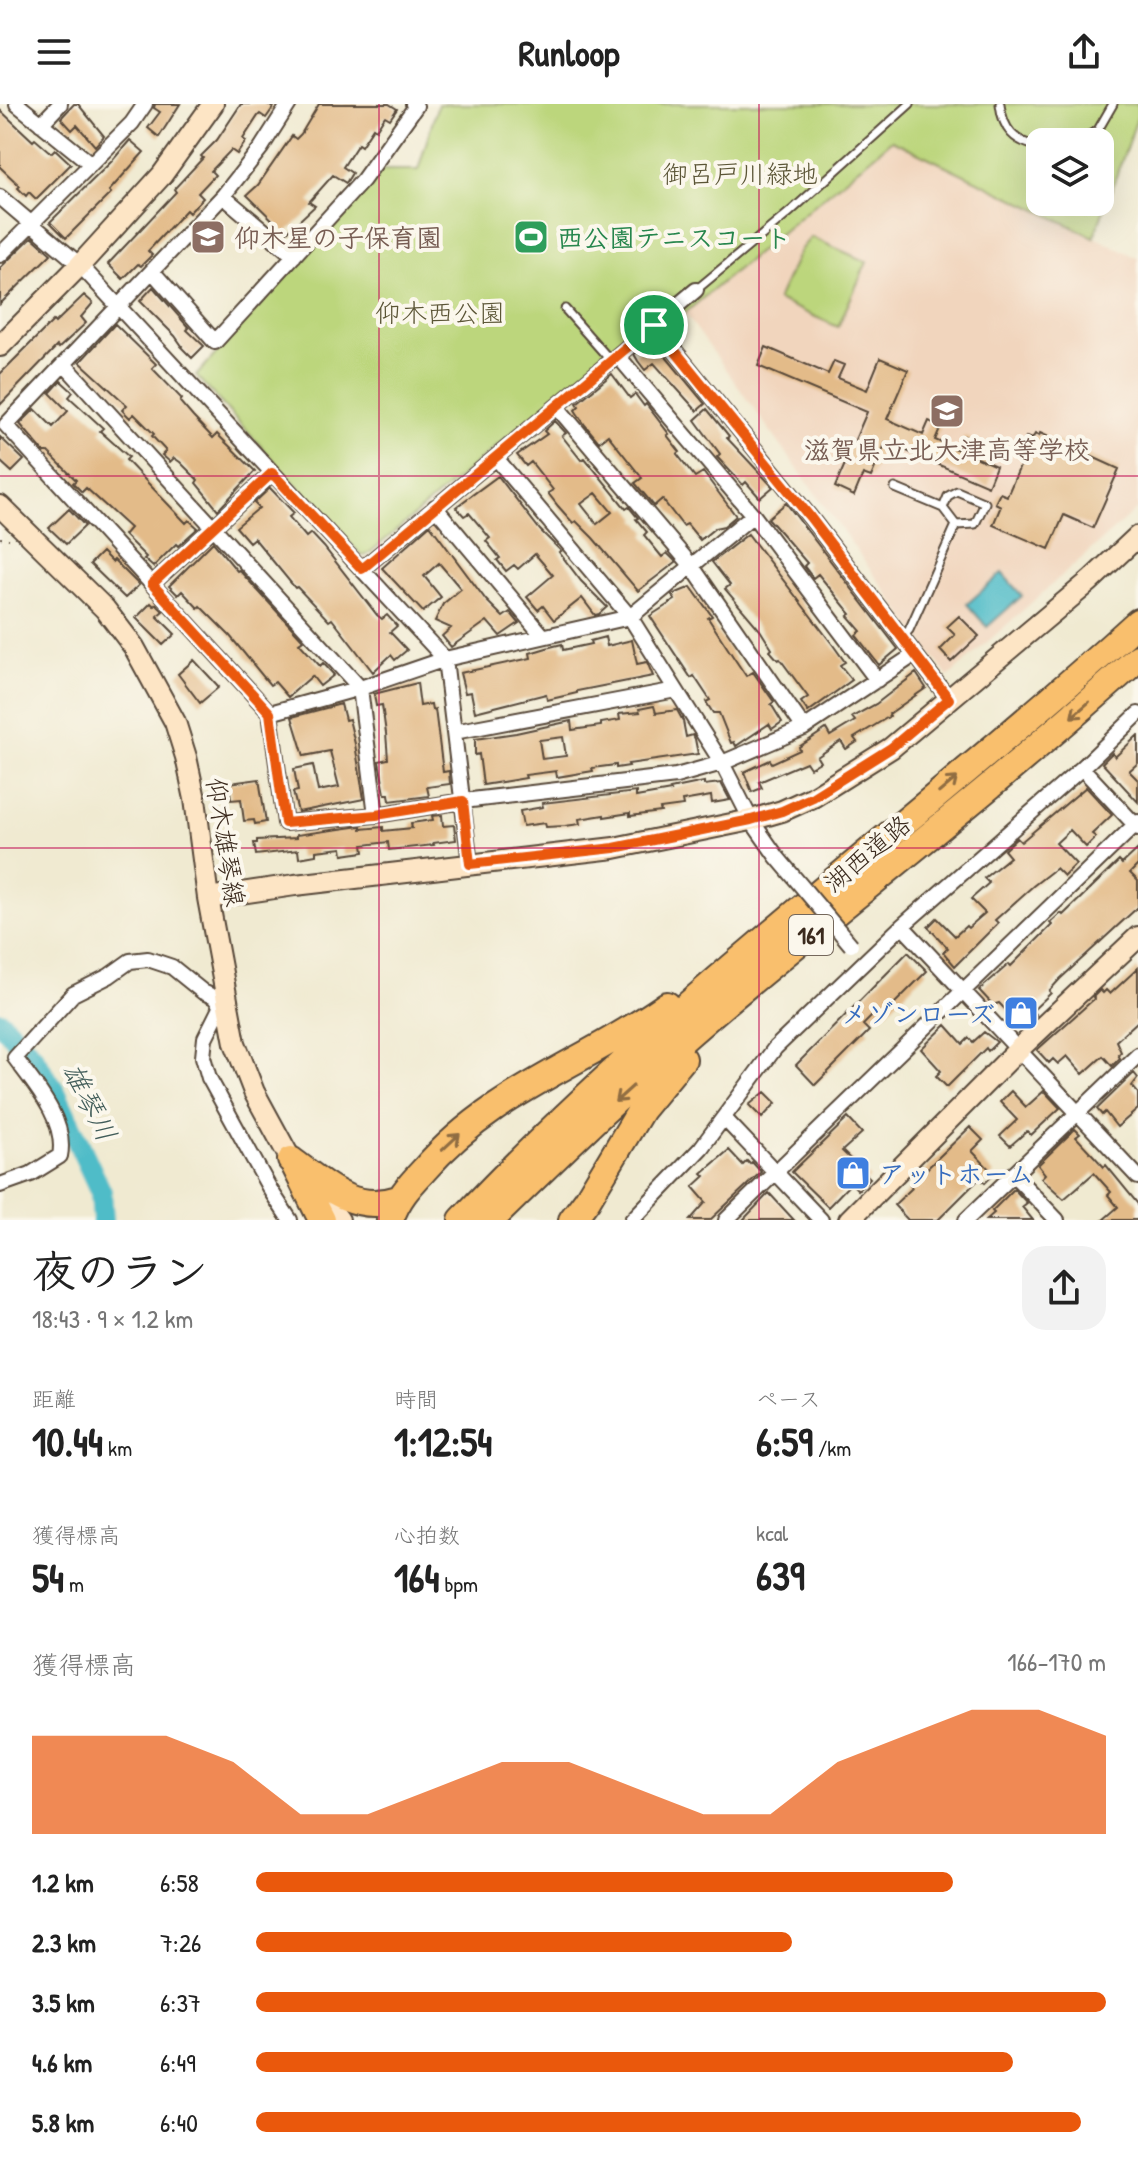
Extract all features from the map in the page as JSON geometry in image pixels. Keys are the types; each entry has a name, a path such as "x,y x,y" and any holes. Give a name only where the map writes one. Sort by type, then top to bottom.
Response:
{"highway":[{"name":"湖西道路","path":"462,1220 636,1050 1035,713 1138,622"},
{"name":"湖西道路","path":"491,1220 609,1107 717,1010 865,891 1138,658"},
{"path":"291,1160 352,1202 394,1210 434,1158 478,1117 651,1016 846,871"},
{"path":"572,1220 641,1110 701,1038 865,891"},
{"path":"291,1160 322,1220"}],"street":[{"path":"17,104 91,164"},
{"path":"41,124 60,104"},
{"path":"0,255 132,123 145,104"},
{"path":"0,346 162,175 213,104"},
{"path":"289,104 261,148 223,196 6,425 270,713 285,823 376,815 463,801 676,776 722,763 804,728 914,655"},
{"path":"152,271 215,342 363,180 416,106 413,104"},
{"path":"223,196 294,256"},
{"path":"0,197 80,265 119,305 445,659 470,864"},
{"path":"362,569 696,290"},
{"path":"654,325 810,517 949,699"},
{"path":"614,358 753,515 877,680"},
{"path":"64,364 360,688 376,815"},
{"path":"557,407 691,565 804,728"},
{"path":"496,458 630,617 722,763 751,820 777,857 866,960"},
{"path":"152,584 272,473"},
{"name":"仰木雄琴線","path":"0,506 105,609 151,675 175,722 195,799 224,1005 235,1043 254,1092 291,1160 339,1220"},
{"path":"435,507 543,636"},
{"path":"270,713 360,688 445,659 630,617 753,515"},
{"path":"208,898 614,848 782,811 813,797 891,748 1090,581 1138,536"},
{"path":"454,732 676,690"},
{"path":"632,1220 701,1148 775,1048 902,926 1082,768 1138,714"},
{"path":"726,1220 1137,825 1082,768"},
{"path":"902,926 1138,1177"},
{"path":"849,1220 1018,1050 1138,937"},
{"path":"0,1185 31,1174 60,1156 62,1143 41,1093 15,1058 73,994 109,976 130,961 148,959 172,967 224,1005 205,1038 203,1057 209,1078 290,1220"},
{"path":"966,1220 1137,1059"},
{"path":"724,1118 821,1220"},
{"path":"1013,1174 1057,1220"}],"lane":[{"path":"696,290 791,211 910,104"},
{"path":"1000,104 1002,121 1011,136 1026,144"},
{"path":"1099,128 1113,104"},
{"path":"565,309 614,358"},
{"path":"895,488 943,508 956,525"},
{"path":"943,508 948,496 957,491 985,503 975,524 956,525"},
{"path":"902,638 909,630 956,525"}],"shaded area":[{"name":"滋賀県立北大津高等学校","path":"892,140 1026,204 1026,216 1050,216 1138,258 1138,508 948,677 685,313"}],"green space":[{"name":"仰木西公園","path":"438,104 1138,104 1138,116 1114,182 1114,128 1026,128 1026,204 892,140 685,313 671,300 367,555 362,556 196,376 380,170 418,170"},
{"name":"仰木西公園","path":"1050,216 1102,216 1094,237"},
{"path":"811,237 867,262 838,327 777,300 800,250"}],"water":[{"path":"1002,573 1022,596 987,627 967,604"}],"building":[{"path":"74,104 78,104 104,136 95,146 77,125 72,130 61,118"},
{"path":"155,104 180,104 159,137 148,128 160,112 154,108"},
{"path":"241,104 267,104 273,108 266,118 260,114 258,116 237,154 231,150 211,171 215,175 198,193 203,198 189,213 186,210 148,251 152,255 123,279 108,264 176,192 174,189 203,158 201,156 217,140"},
{"path":"319,104 389,104 397,109 390,119 385,116 376,130 373,128 361,146 358,144 343,167 352,173 346,183 333,175 309,202 315,206 286,233 247,195 258,185 292,136 296,139 301,134"},
{"path":"0,110 33,141 35,139 51,153 55,149 71,164 36,199 29,192 26,196 0,167"},
{"path":"130,140 144,152 109,191 111,193 66,238 50,222"},
{"path":"32,237 51,254 0,304 0,268"},
{"path":"153,287 204,346 192,358 140,301"},
{"path":"84,295 93,303 81,317 86,323 59,348 57,346 0,405 0,374"},
{"path":"115,324 156,364 152,368 213,438 217,434 255,471 218,510 196,483 198,480 180,462 174,458 170,462 162,455 166,451 152,436 154,434 134,414 130,418 122,410 127,405 80,362"},
{"path":"652,340 705,404 697,411 654,363 645,370 638,361 634,354"},
{"path":"766,347 828,374 834,361 844,365 838,378 867,390 880,358 908,370 887,419 923,435 929,421 941,426 935,440 958,450 964,436 979,443 973,456 996,466 988,486 886,442 871,477 863,474 854,496 835,487 845,464 835,460 842,445 851,449 867,412 758,366"},
{"path":"612,374 630,398 635,394 644,406 646,404 695,477 703,472 736,516 724,526 715,528 700,540 687,524 683,526 662,499 654,506 635,483 642,478 608,435 599,442 585,425 575,410 579,406 577,403"},
{"path":"61,381 73,392 69,397 129,457 126,460 186,523 189,520 198,528 153,567 124,535 130,528 86,488 82,492 73,483 76,480 48,452 44,452 20,424 35,409 53,427 68,411 50,393"},
{"path":"707,409 729,436 727,438 773,487 760,498 717,457 720,454 695,420"},
{"path":"555,421 566,433 562,436 581,460 585,458 626,509 629,507 638,518 647,532 644,535 662,557 667,553 676,562 638,591 593,538 576,521 573,523 558,506 548,493 553,490 531,462 526,466 517,455 547,434 544,431","holes":["596,493 612,512 597,524 581,504"]},
{"path":"1040,433 1119,469 1093,528 1064,515 1049,549 993,525 1001,506 995,503 1000,493 1007,496 1025,455 1019,452 1026,437 1032,439"},
{"path":"0,437 24,460 12,472 0,461"},
{"path":"498,476 540,530 561,551 581,581 607,607 599,614 595,615 582,598 554,620 543,606 538,610 527,597 553,575 535,554 518,569 514,565 506,571 486,541 490,538 469,513 464,516 456,507"},
{"path":"270,488 294,513 289,517 306,537 311,533 324,547 377,615 382,619 387,615 397,626 390,632 407,650 395,660 391,655 373,672 332,619 329,621 295,588 254,538 249,542 236,527 259,508 254,503"},
{"path":"786,503 898,649 879,665 856,635 861,631 848,616 851,614 818,574 813,578 804,566 807,563 768,518"},
{"path":"69,509 85,526 66,544 49,528"},
{"path":"430,525 486,600 503,617 510,612 519,623 500,636 487,621 451,647 442,636 451,628 435,621 443,604 461,589 439,563 424,576 441,597 423,612 382,568"},
{"path":"748,534 833,645 845,662 840,665 852,680 808,712 801,702 808,697 780,659 770,651 772,649 760,630 725,589 730,585 712,562"},
{"path":"213,542 303,640 299,643 320,666 323,663 334,675 320,686 312,676 288,697 275,682 270,685 230,636 200,606 198,608 182,591 178,595 169,586"},
{"path":"102,552 139,585 125,598 90,564"},
{"path":"691,587 712,616 708,618 746,676 753,672 774,702 771,704 782,722 772,729 769,724 736,746 734,742 731,743 719,713 713,713 706,702 710,700 694,676 691,678 650,616 675,600 672,595"},
{"path":"151,603 163,611 157,616 175,634 163,645 136,618"},
{"path":"959,616 979,636 951,662 940,650 955,635 947,627"},
{"path":"605,637 607,646 632,640 637,664 647,662 653,676 547,700 546,694 475,712 471,692 465,693 460,673 531,658 530,653 562,644 563,650 591,644 590,641"},
{"path":"194,660 219,687 200,703 178,674"},
{"path":"916,673 926,688 890,716 854,738 857,742 846,749 841,741 817,757 820,762 810,768 806,762 759,782 762,788 752,792 744,772 800,750 799,747 826,729 830,736 855,721 852,717 876,704"},
{"path":"417,683 420,706 431,704 432,710 435,709 443,772 449,771 450,784 427,787 429,796 390,801 389,794 385,794 379,761 388,759 382,705 376,706 374,694"},
{"path":"341,704 345,720 349,719 364,799 298,812 293,792 298,791 294,769 313,765 318,791 339,787 330,751 304,756 292,717"},
{"path":"654,706 656,713 677,710 686,737 693,735 695,739 698,754 616,768 616,765 592,768 593,771 557,777 556,771 525,775 526,778 483,785 479,754 475,755 475,739 571,721 572,730 601,726 601,723 620,720 619,714 640,712 639,709","holes":["563,737 566,756 542,759 539,740"]},
{"path":"1138,735 1138,763 1129,771 1138,780 1138,802 1102,763 1112,753 1115,757"},
{"path":"259,779 266,822 255,824 254,820 244,821 241,799 231,800 229,783"},
{"path":"704,782 704,785 721,783 730,800 712,803 711,796 682,801 683,806 660,809 661,812 604,815 579,819 580,824 546,827 545,823 523,826 520,811 543,807 542,803 636,792 636,797"},
{"path":"1086,787 1112,815 1092,834 1096,837 1086,847 1070,830 1056,843 1076,864 1064,876 1056,868 1033,886 995,920 998,923 955,966 943,952 948,948 928,927 937,918 955,936 985,913 971,899 989,883 984,878 1010,857 1004,850 1017,838 1021,842"},
{"path":"442,815 443,826 454,825 456,840 389,850 388,842 363,845 364,852 343,855 342,848 316,851 316,855 299,858 298,850 256,855 254,843 257,840 296,838 296,835 361,826 361,829 383,827 383,831 412,828 411,823 433,820 432,816"},
{"path":"1138,849 1138,865 1130,873 1138,881 1138,907 1060,979 1049,991 1051,993 1032,1011 1036,1015 1023,1028 999,1003 993,1005 979,990 1009,964 1011,966 1052,925 1050,923 1061,913 1063,915 1119,861 1122,864"},
{"path":"908,952 927,971 882,1016 877,1011 863,1025 869,1031 815,1085 796,1065"},
{"path":"1138,968 1138,1021 1116,1041 1120,1058 1112,1066 1103,1056 1083,1074 1067,1056 1058,1064 1053,1059 1049,1063 1037,1050 1100,990 1110,994"},
{"path":"946,1025 963,1044 969,1038 973,1042 984,1032 997,1042 988,1051 986,1048 947,1087 936,1076 941,1071 921,1049"},
{"path":"1134,1073 1138,1078 1132,1086 1138,1093 1138,1109 1117,1127 1105,1112 1102,1115 1097,1109"},
{"path":"1011,1091 1026,1107 1044,1091 1060,1108 1031,1135 1027,1131 1010,1146 1000,1136 1017,1120 1000,1102"},
{"path":"765,1092 776,1103 762,1118 749,1105"},
{"path":"848,1118 862,1133 842,1151 870,1178 858,1190 851,1183 828,1207 792,1172"},
{"path":"970,1127 983,1140 972,1151 994,1174 985,1183 980,1178 938,1220 908,1220 894,1205 912,1188 910,1185"},
{"path":"1075,1129 1080,1134 1076,1137 1104,1167 1106,1165 1138,1204 1138,1220 1103,1220 1118,1207 1108,1195 1111,1192 1094,1173 1064,1199 1041,1178 1045,1174 1038,1165"},
{"path":"729,1150 743,1165 747,1161 752,1162 761,1172 710,1220 690,1220 706,1202 693,1187 705,1176 702,1173"},
{"path":"1014,1189 1027,1203 1022,1207 1033,1220 986,1220 994,1213 992,1211"},
{"path":"769,1193 794,1220 743,1220"}],"waterway":[{"name":"雄琴川","path":"0,1022 31,1054 55,1092 101,1192 103,1220"}],"place":[{"name":"仰木星の子保育園","path":"208,237"},
{"name":"西公園テニスコート","path":"531,237"},
{"name":"滋賀県立北大津高等学校","path":"947,411"},
{"name":"メゾンローズ","path":"1021,1013"},
{"name":"アットホーム","path":"853,1173"}],"route":[{"path":"654,325 810,517 949,699 891,748 813,797 782,811 614,848 470,864 463,801 376,815 285,823 270,713 152,584 272,473 362,569 654,325"}],"park label":[{"name":"御呂戸川緑地","path":"740,173"}]}
